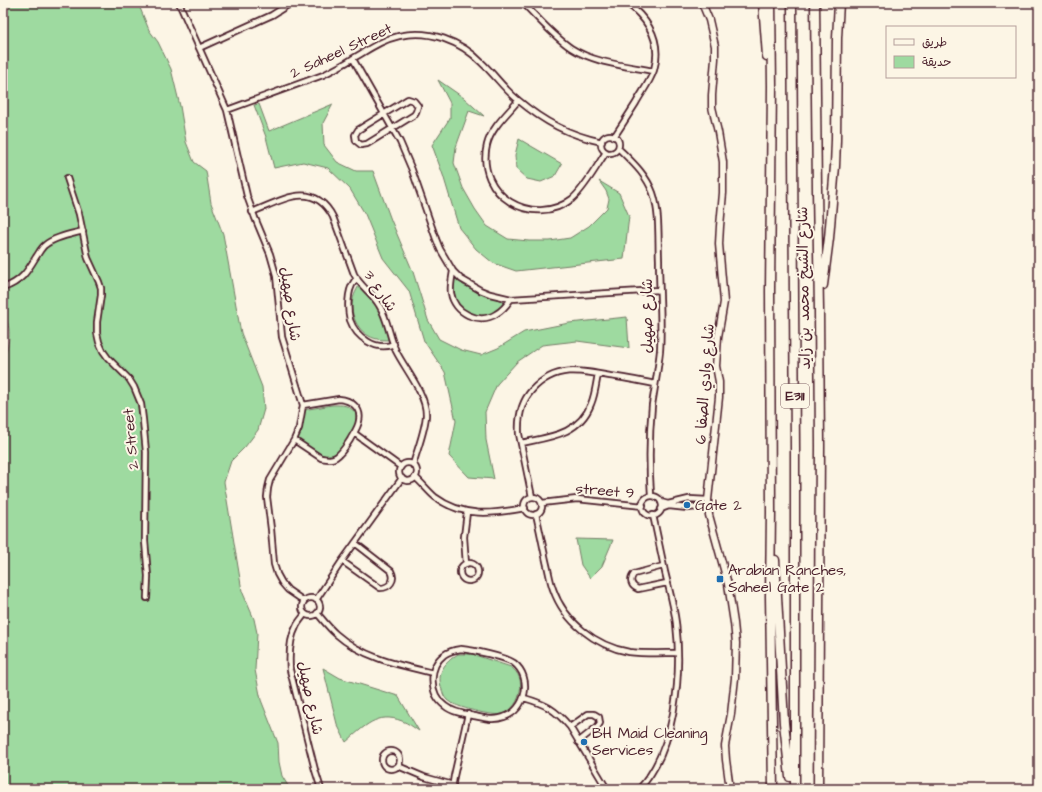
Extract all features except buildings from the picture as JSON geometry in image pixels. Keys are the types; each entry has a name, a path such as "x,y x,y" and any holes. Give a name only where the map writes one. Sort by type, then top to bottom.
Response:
{"highway":[{"path":"763,3 772,86"},
{"path":"771,3 772,86 770,291 772,513 770,596 773,789"},
{"name":"شارع الشيخ محمد بن زايد","path":"815,3 820,310 818,789"},
{"path":"834,3 837,38"},
{"path":"820,310 829,238 835,166 839,3"},
{"name":"شارع الشيخ محمد بن زايد","path":"792,5 795,448 795,789"},
{"path":"772,513 784,723 792,789"}],"street":[{"name":"شارع صهيل","path":"179,3 227,110 247,196 273,263 282,337 303,404 299,428 294,440 270,480 267,497 272,529 274,564 277,574 288,590 304,601"},
{"path":"199,48 261,20 291,3"},
{"path":"523,3 562,41 582,54 599,60 653,71"},
{"path":"614,137 643,91 656,62 656,43 653,33 641,15 627,3"},
{"name":"شارع وادي الصفا 6","path":"702,3 713,33 715,46 712,107 721,147 723,177 719,244 724,302 718,337 716,366 719,382 719,397 708,503 709,515 728,584 736,643 735,678 731,714 725,746 730,789"},
{"name":"2 Saheel Street","path":"227,110 309,80 336,68 377,44 387,40 402,35 419,34 430,35 454,42 483,63 501,85 518,101 548,122 569,133 602,142"},
{"path":"353,59 392,128 412,170 438,244 454,271 461,279 480,290 511,299 660,290"},
{"path":"408,99 414,101 418,106 416,112 392,128 364,145 358,144 355,135 356,132 384,114 408,99"},
{"path":"518,101 492,134 487,145 486,156 486,168 495,188 512,204 534,211 556,208 567,203 582,189 606,152"},
{"path":"608,136 614,137 619,143 618,148 616,151 611,153 606,152 602,147 603,139 608,136"},
{"name":"شارع صهيل","path":"618,148 645,177 654,195 657,214 661,336 650,436 649,474 651,496"},
{"name":"2 Street","path":"67,178 79,214 88,258 101,288 97,322 99,342 108,358 132,383 138,395 140,404 146,452 145,541 148,576 146,598"},
{"name":"3 شارع","path":"252,212 297,195 312,197 324,204 329,210 352,268 357,278 379,304 387,321 396,351 425,405 425,422 413,465"},
{"path":"3,288 15,283 24,275 46,244 83,231"},
{"path":"454,271 451,294 455,303 463,312 473,317 484,318 496,315 505,308 511,299"},
{"path":"357,278 351,285 348,308 350,319 354,328 366,340 375,345 383,347 394,344"},
{"path":"532,497 519,434 519,416 525,400 536,386 551,376 564,372 577,371 655,384"},
{"path":"521,443 561,434 577,425 586,415 592,403 598,374"},
{"path":"294,440 321,458 331,459 340,454 346,446 359,421 360,415 355,405 345,399 303,404"},
{"path":"354,433 401,467"},
{"path":"408,463 413,465 416,469 415,477 410,480 402,478 399,471 401,467 408,463"},
{"path":"415,477 435,496 449,505 467,512 484,513 512,511 525,508"},
{"path":"316,600 342,561 402,478"},
{"path":"661,502 661,509 658,514 653,515 645,512 643,506 644,501 651,496 657,497 661,502 687,508 699,507 708,503"},
{"path":"532,497 538,498 542,503 542,508 536,514 530,514 525,508 527,500 532,497"},
{"name":"street 9","path":"542,503 577,499 643,506"},
{"path":"661,509 690,499 708,503"},
{"path":"699,500 699,507"},
{"path":"466,564 464,537 467,512"},
{"path":"536,514 553,589 561,605 581,630 594,639 620,650 641,653 678,653"},
{"path":"639,789 653,770 661,755 674,705 677,687 678,653 676,623 653,515"},
{"path":"342,561 380,588 385,588 392,583 393,575 391,571 355,543"},
{"path":"466,564 474,565 477,570 476,578 470,581 465,581 460,576 461,568 466,564"},
{"path":"663,566 634,574 632,576 631,583 632,586 638,589 668,583"},
{"path":"311,598 316,600 320,608 317,613 310,616 305,614 302,606 304,601 311,598"},
{"path":"317,613 336,634 362,651 392,664 433,673"},
{"name":"شارع صهيل","path":"305,614 296,627 292,637 289,659 290,670 314,770 321,789"},
{"path":"467,649 502,658 513,663 522,674 525,687 524,698 514,712 502,718 492,719 468,714 450,709 439,701 433,688 433,673 442,656 454,650 467,649"},
{"path":"524,698 545,705 563,718 570,727 607,789"},
{"path":"570,727 588,714 591,713 599,717 600,720 598,726 578,742"},
{"path":"398,766 453,787 468,714"},
{"path":"390,750 396,752 400,757 400,763 398,766 393,769 384,767 381,758 384,753 390,750"}],"green space":[{"path":"3,3 138,3 149,30 158,42 171,69 180,106 186,142 194,162 206,171 211,203 223,234 241,333 262,387 264,409 258,430 245,447 231,461 224,482 242,591 254,619 257,633 255,670 261,700 278,743 279,762 282,776 290,789 3,789 3,361 7,350 9,332 3,315"},
{"path":"438,80 464,98 484,116 469,111 456,147 454,163 463,188 487,226 508,239 550,241 570,238 589,226 607,208 609,199 606,191 599,181 619,193 629,216 624,259 516,271 493,263 476,249 459,228 432,145 450,118 450,103"},
{"path":"259,104 269,131 333,104 323,123 324,145 337,162 356,171 373,171 391,220 413,272 428,320 439,339 461,350 481,355 498,348 524,332 569,323 627,317 629,348 577,341 542,345 517,362 497,384 485,412 486,440 494,479 469,477 449,456 456,421 445,372 424,341 409,291 383,258 365,214 350,189 328,168 303,162 274,168 266,137 254,105"},
{"path":"519,139 562,164 555,176 541,182 527,179 516,169 515,155"},
{"path":"455,277 463,285 504,302 497,312 485,316 473,315 463,309 455,299 453,286"},
{"path":"359,285 379,307 389,340 380,340 367,335 362,331 356,322 352,312 352,303"},
{"path":"332,405 345,406 356,413 353,430 348,439 337,452 333,455 327,456 295,442 303,410"},
{"path":"576,539 613,540 602,566 590,578 581,565"},
{"path":"458,654 472,654 514,669 518,675 521,687 518,698 512,708 506,713 498,715 483,713 457,706 445,698 440,684 442,669"},
{"path":"323,668 340,678 398,696 419,731 404,722 393,718 378,719 365,726 346,742 337,724"}],"place":[{"name":"Gate 2","path":"687,505"},
{"name":"Arabian Ranches, Saheel Gate 2","path":"720,579"},
{"name":"BH Maid Cleaning Services","path":"584,742"}]}
